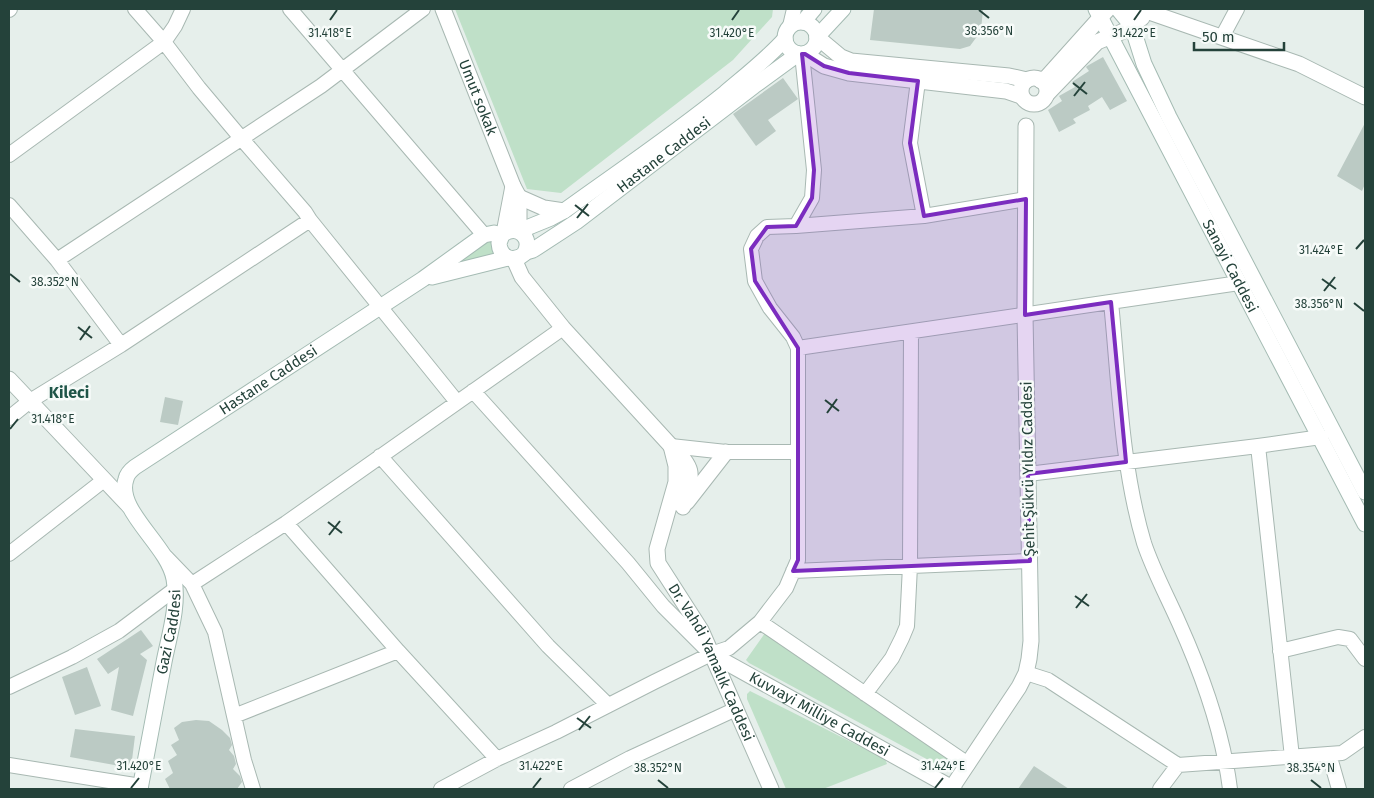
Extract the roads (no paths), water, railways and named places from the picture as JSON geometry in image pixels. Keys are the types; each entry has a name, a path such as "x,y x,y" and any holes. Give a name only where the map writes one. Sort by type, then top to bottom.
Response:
{"street":[{"path":"135,9 164,42 199,88 305,212 379,308 457,402"},
{"path":"9,156 164,42 175,26 183,9"},
{"path":"290,9 484,235"},
{"path":"56,260 342,70 423,9"},
{"name":"Umut sokak","path":"442,9 516,192"},
{"path":"794,9 794,24 789,49 824,66 849,73 1006,91 1033,92 1097,42 1132,26 1149,12"},
{"name":"Hastane Caddesi","path":"127,480 143,461 423,279 484,235 508,233 550,218 564,210 704,109 758,65 794,24 814,9"},
{"path":"802,54 814,47 817,37 843,9"},
{"name":"Sanayi Caddesi","path":"1118,9 1132,26 1144,64 1169,117 1363,482"},
{"path":"1131,9 1149,12 1300,64 1365,97"},
{"path":"1222,38 1237,9"},
{"path":"1033,92 1101,12"},
{"name":"Sanayi Caddesi","path":"1101,12 1110,36 1365,524"},
{"path":"794,24 812,27 817,37 841,57 851,62 1009,76 1033,92"},
{"path":"796,226 812,198 814,170 802,54"},
{"name":"Hastane Caddesi","path":"423,279 533,250 576,222 754,86 802,54"},
{"path":"918,81 910,143 924,216"},
{"name":"Şehit Şükrü Yıldız Caddesi","path":"952,789 1010,701 1026,672 1029,659 1031,641 1025,314 1026,126 1033,92"},
{"path":"508,233 524,234 527,240 528,246 516,256 502,255 499,240 508,233 516,192 544,208 564,210"},
{"path":"441,789 497,759 711,654 728,648 760,622 786,588 798,560 798,348 770,308 755,281 751,249 758,236 767,227 924,216 1026,199"},
{"path":"9,205 56,260 121,345"},
{"path":"9,418 30,401 121,345 310,220"},
{"name":"Dr. Vahdi Yamalık Caddesi","path":"516,256 522,277 562,328 686,461 691,473 683,507"},
{"path":"798,348 1239,283"},
{"path":"1111,302 1126,462 1145,543 1196,663 1226,762 1230,789"},
{"path":"192,584 286,523 562,328"},
{"path":"866,694 892,658 907,626 910,566 910,332"},
{"path":"9,379 129,506"},
{"path":"472,391 628,563 663,606 711,654"},
{"path":"1028,474 1321,437"},
{"path":"671,446 726,452 797,452"},
{"name":"Dr. Vahdi Yamalık Caddesi","path":"671,446 676,466 676,482 657,549 658,563 701,630 771,789"},
{"path":"1258,446 1292,757"},
{"name":"Dr. Vahdi Yamalık Caddesi","path":"661,538 726,452"},
{"path":"380,456 548,646 608,705"},
{"path":"9,554 104,480 127,480"},
{"name":"Gazi Caddesi","path":"127,480 129,506 166,557 172,569 174,589 173,614 140,788"},
{"path":"286,523 398,651 497,759"},
{"path":"166,557 192,584 215,632 253,789"},
{"path":"794,571 1030,561"},
{"path":"9,687 72,657 119,631 174,589"},
{"path":"760,622 968,764"},
{"path":"1280,651 1338,637 1350,638 1365,659"},
{"path":"234,716 398,651"},
{"name":"Kuvvayi Milliye Caddesi","path":"711,654 952,789"},
{"path":"1026,672 1048,680 1178,765 1342,753 1365,737"},
{"path":"571,789 630,758 736,709"},
{"path":"1329,754 1339,789"},
{"path":"9,765 140,788"},
{"path":"1160,789 1178,765"}],"district":[{"name":"Kileci","path":"69,392"}]}
